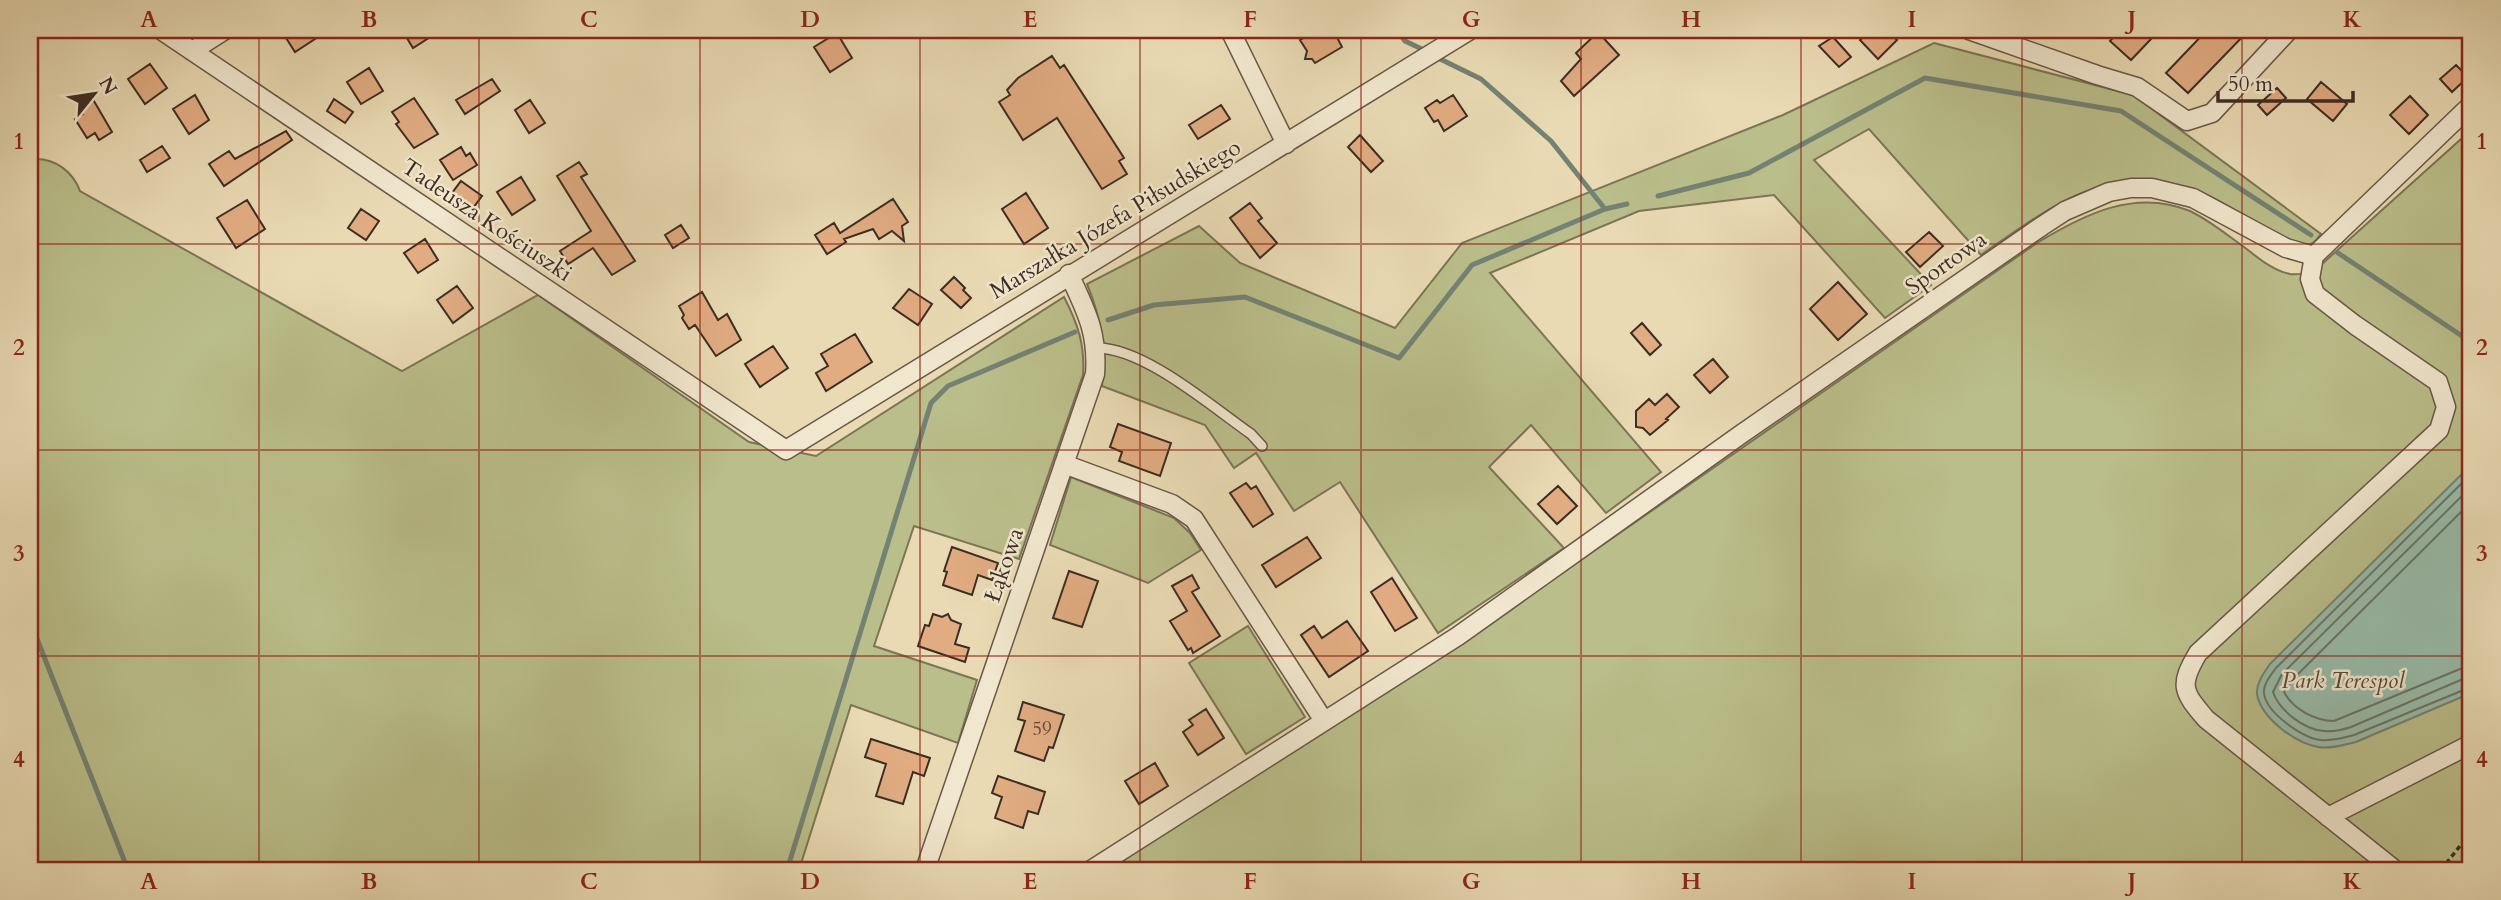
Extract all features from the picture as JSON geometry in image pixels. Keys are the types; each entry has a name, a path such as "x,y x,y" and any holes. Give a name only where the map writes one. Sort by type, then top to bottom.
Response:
{"street":[{"name":"Tadeusza Kościuszki","path":"161,30 786,450"},
{"path":"192,51 225,30"},
{"path":"1230,30 1286,144"},
{"name":"Marszałka Józefa Piłsudskiego","path":"786,450 1470,30"},
{"path":"1969,30 2137,87 2186,121 2212,113 2289,30"},
{"path":"2395,870 2206,719 2188,697 2185,674 2198,653 2439,430 2446,407 2438,382 2355,326 2315,294 2310,279 2314,256 2471,105"},
{"name":"Sportowa","path":"1091,870 1458,636 2042,226 2087,200 2131,188 2174,192 2210,207 2286,248 2314,256"},
{"name":"Łąkowa","path":"925,870 1095,374 1097,348 1089,317 1069,275"},
{"path":"1064,464 1172,504 1194,519 1324,721"},
{"path":"2328,817 2471,744"}],"lane":[{"path":"1097,348 1112,348 1148,362 1251,434 1262,446"}],"path":[{"path":"2441,870 2471,832"}],"green space":[{"path":"1934,43 2133,95 2321,234 2312,243 2302,245 2198,191 2147,181 2121,182 2096,188 2048,210 1981,255 1869,129 1814,160 1931,285 1885,318 1774,195 1639,211 1490,273 1661,472 1606,513 1531,425 1489,467 1564,548 1438,633 1340,482 1294,511 1256,453 1234,468 1205,425 1102,386 1102,334 1087,284 1199,226 1240,263 1395,328 1462,243 1783,115"},
{"name":"Park Terespol","path":"2471,130 2471,870 1107,870 1444,655 2037,243 2073,223 2110,208 2130,204 2149,202 2170,205 2204,219 2277,270 2293,274 2312,273"},
{"path":"36,159 57,164 73,178 80,191 402,371 538,295 749,442 816,456 1064,297 1080,335 1083,375 1019,559 914,526 874,646 977,680 958,743 851,705 799,870 30,870 30,162"},
{"path":"1071,477 1174,518 1190,533 1201,550 1148,583 1050,545"},
{"path":"1248,626 1305,717 1246,754 1189,663"}],"water":[{"path":"2471,465 2471,693 2356,742 2318,747 2290,735 2272,720 2260,703 2257,690 2265,671"}],"building":[{"path":"281,30 309,30 315,39 295,52"},
{"path":"402,30 441,30 413,48"},
{"path":"1318,30 1333,30 1342,47 1315,63 1312,59 1305,59 1307,51 1300,40"},
{"path":"1870,30 1887,30 1897,40 1878,59 1860,40"},
{"path":"2120,30 2141,30 2151,39 2131,60 2110,41"},
{"path":"2207,30 2249,30 2188,93 2166,73"},
{"path":"1598,32 1619,55 1574,96 1561,81 1581,59 1576,53"},
{"path":"837,33 852,58 830,72 814,47"},
{"path":"1833,37 1851,57 1839,67 1819,46"},
{"path":"1052,56 1060,68 1064,65 1124,158 1119,161 1127,174 1102,189 1057,118 1023,140 999,102 1010,95 1007,90 1018,78"},
{"path":"150,64 167,88 145,104 128,79"},
{"path":"2456,65 2468,77 2452,92 2440,79"},
{"path":"369,68 383,91 361,104 347,82"},
{"path":"492,79 500,91 465,114 456,100"},
{"path":"2321,82 2347,104 2333,121 2307,99"},
{"path":"2277,88 2286,98 2267,115 2258,105"},
{"path":"195,95 209,120 189,134 173,109"},
{"path":"1453,95 1467,116 1444,131 1438,120 1434,122 1425,108 1437,100 1440,103"},
{"path":"91,96 112,132 99,140 95,133 87,138 75,119 83,114 77,104"},
{"path":"2410,96 2428,115 2409,134 2390,115"},
{"path":"414,98 438,134 414,148 396,124 399,122 392,112"},
{"path":"334,99 353,112 345,123 327,111"},
{"path":"530,100 545,123 529,133 515,110"},
{"path":"1221,105 1230,119 1198,139 1189,125"},
{"path":"286,131 292,140 224,186 209,164 229,151 235,159"},
{"path":"1360,135 1383,161 1371,172 1348,147"},
{"path":"162,146 170,158 147,172 140,160"},
{"path":"461,147 466,156 470,153 477,165 453,180 440,160"},
{"path":"579,162 587,174 581,177 635,261 612,275 593,248 568,264 560,251 591,231 557,176"},
{"path":"521,177 535,200 512,215 497,192"},
{"path":"461,181 482,196 473,208 452,193"},
{"path":"1026,193 1048,228 1024,244 1002,209"},
{"path":"893,199 908,222 902,226 904,241 892,231 879,239 873,229 844,239 846,242 827,254 815,235 834,223 840,233"},
{"path":"247,200 265,229 236,248 217,218"},
{"path":"1250,203 1262,218 1258,221 1277,243 1260,258 1230,218"},
{"path":"361,209 379,221 366,240 348,228"},
{"path":"681,225 689,238 673,248 665,235"},
{"path":"1929,232 1943,246 1920,267 1906,252"},
{"path":"425,239 438,260 418,273 404,253"},
{"path":"954,277 971,298 961,308 941,290"},
{"path":"1838,282 1867,314 1838,340 1810,309"},
{"path":"457,286 473,308 453,323 437,300"},
{"path":"909,289 932,304 918,325 893,308"},
{"path":"702,292 718,320 727,314 741,340 716,356 695,325 689,329 679,306"},
{"path":"1642,323 1661,345 1650,355 1631,333"},
{"path":"855,334 872,362 826,391 816,373 828,366 821,354"},
{"path":"773,346 788,368 760,387 745,364"},
{"path":"1713,359 1728,377 1710,393 1694,375"},
{"path":"1667,394 1679,407 1666,419 1668,420 1650,435 1643,428 1636,427 1636,411 1649,399 1655,405"},
{"path":"1118,424 1171,443 1160,476 1119,461 1122,452 1110,447"},
{"path":"1246,483 1251,489 1256,486 1273,514 1253,527 1230,493"},
{"path":"1558,486 1577,506 1557,524 1538,504"},
{"path":"1307,537 1321,558 1276,587 1262,565"},
{"path":"952,547 998,563 992,580 978,575 972,595 943,585 947,572 944,571"},
{"path":"1069,571 1098,581 1082,627 1053,618"},
{"path":"1192,575 1199,588 1192,592 1220,636 1193,653 1191,648 1188,650 1170,621 1187,611 1172,586"},
{"path":"1392,578 1417,618 1395,631 1371,592"},
{"path":"933,614 942,617 948,614 951,620 961,624 955,644 969,648 965,662 918,646 925,625 929,626"},
{"path":"1347,621 1368,651 1329,677 1301,635 1314,626 1322,638"},
{"path":"1023,702 1064,715 1053,748 1049,747 1044,761 1015,751 1025,721 1018,719"},
{"path":"1206,709 1224,738 1198,755 1183,732 1193,725 1189,720"},
{"path":"871,739 930,758 924,776 913,772 903,804 876,796 886,764 865,757"},
{"path":"1155,763 1168,786 1139,804 1125,781"},
{"path":"998,776 1045,792 1038,814 1028,811 1023,828 995,818 1002,797 992,793"}],"waterway":[{"path":"1397,30 1405,41 1428,52"},
{"path":"1436,57 1481,79 1551,141 1605,209"},
{"path":"1658,196 1749,173 1925,78 2121,111 2311,235"},
{"path":"1108,320 1154,305 1245,297 1399,358 1472,265 1605,209 1627,204"},
{"path":"2338,253 2471,342"},
{"path":"787,870 931,403 948,386 1075,332"},
{"path":"30,621 128,870"}]}
